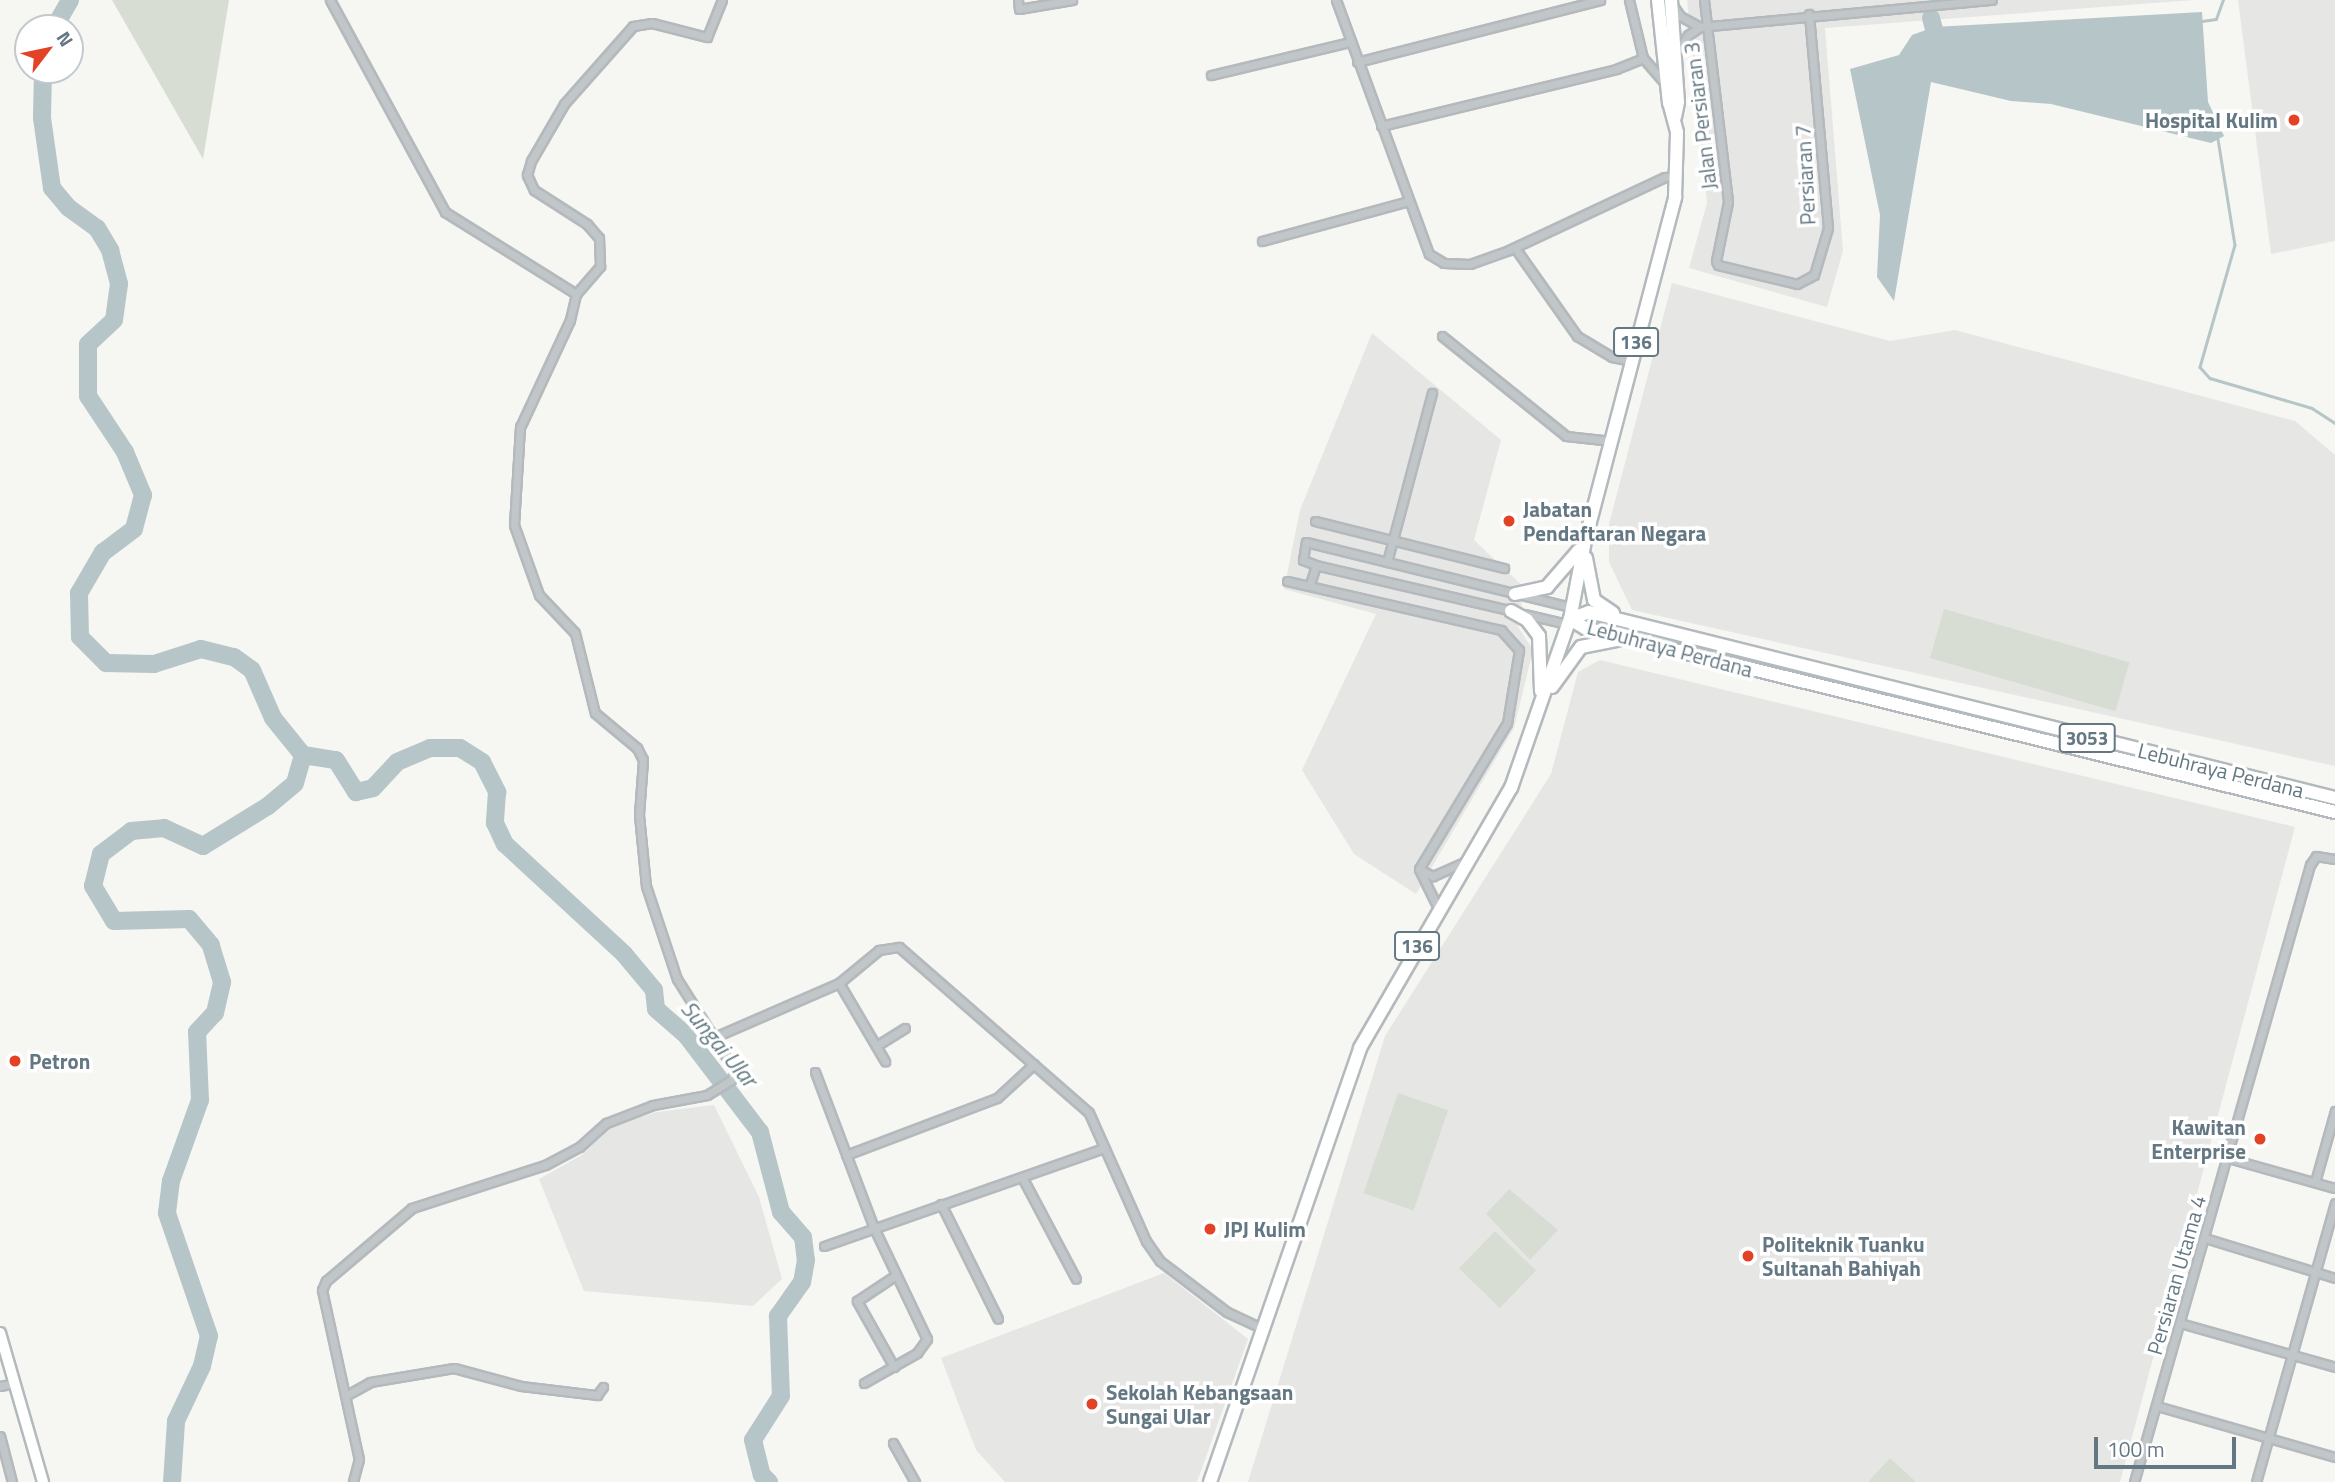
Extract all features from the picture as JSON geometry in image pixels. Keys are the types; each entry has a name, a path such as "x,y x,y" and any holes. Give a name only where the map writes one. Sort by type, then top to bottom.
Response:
{"main road":[{"name":"136","path":"1658,0 1667,86 1675,117"},
{"name":"136","path":"1210,1482 1360,1048 1438,908 1511,788 1570,617 1585,541 1676,176 1675,57 1671,0"},
{"path":"1515,594 1536,592 1558,579 1585,541"},
{"path":"1585,541 1594,600 1615,614 1650,629"},
{"path":"1511,611 1527,620 1539,636 1541,706"},
{"name":"Lebuhraya Perdana","path":"1570,617 1589,612 1839,677 2335,798"},
{"name":"Lebuhraya Perdana","path":"1570,617 1585,628 2335,812"},
{"path":"1671,635 1784,678 1839,677"},
{"path":"1541,706 1581,647 1604,640 1645,642"},
{"path":"0,1333 43,1482"}],"street":[{"path":"330,0 445,212 576,294"},
{"path":"353,1482 359,1459 322,1290 335,1274 412,1208 545,1165 579,1147 596,1129 621,1116 716,1091 731,1080 734,1065 677,978 646,886 639,815 643,760 637,748 595,713 575,633 539,595 514,524 520,426 570,320 576,294 600,267 599,238 587,224 534,190 527,175 531,160 564,104 633,26 652,23 707,37 722,0"},
{"path":"1018,0 1019,9 1072,0"},
{"path":"1336,0 1429,254 1444,263 1470,264 1515,248 1665,177 1676,176"},
{"path":"1357,62 1600,0"},
{"path":"1629,0 1643,58 1667,86"},
{"path":"1671,0 1680,16 1704,26"},
{"name":"Jalan Persiaran 3","path":"1704,0 1704,26 1728,202 1714,255 1718,265 1761,277"},
{"path":"1675,57 1681,42 1704,26 1809,14 1992,0"},
{"name":"Persiaran 7","path":"1761,277 1797,285 1807,281 1814,275 1828,228 1809,14"},
{"path":"1211,75 1350,42"},
{"path":"1381,126 1616,69 1643,58"},
{"path":"1262,241 1409,201"},
{"path":"1515,248 1577,336 1612,357 1631,361"},
{"path":"1442,336 1566,436 1612,441"},
{"path":"1387,562 1432,393"},
{"path":"1315,521 1504,568"},
{"path":"1306,542 1515,594 1570,617 1511,611 1316,565 1303,560 1306,542"},
{"path":"1310,584 1316,565"},
{"path":"1287,581 1310,584 1502,630 1520,650 1507,723 1419,869"},
{"name":"Persiaran Utama 4","path":"2134,1482 2310,864 2316,856 2335,859"},
{"path":"1419,869 1433,876 1467,861"},
{"path":"1419,869 1438,908"},
{"path":"717,1037 839,983 879,950 899,947 1089,1113 1160,1261 1227,1312 1263,1329"},
{"path":"839,983 885,1061"},
{"path":"876,1046 905,1027"},
{"path":"846,1154 997,1098 1034,1064"},
{"path":"815,1072 874,1228 927,1339 917,1353 864,1384"},
{"path":"2315,1182 2335,1111"},
{"path":"824,1246 1104,1148"},
{"path":"2228,1158 2335,1188"},
{"path":"1022,1177 1076,1279"},
{"path":"2256,1482 2335,1203"},
{"path":"941,1204 998,1319"},
{"path":"2205,1238 2335,1278"},
{"path":"894,1367 857,1301 896,1275"},
{"path":"2180,1324 2335,1367"},
{"path":"347,1395 370,1382 454,1368 521,1386 597,1395 603,1387"},
{"path":"0,1386 15,1383"},
{"path":"2157,1406 2268,1440 2335,1457"},
{"path":"0,1436 12,1482"},
{"path":"893,1443 915,1482"}],"shaded area":[{"path":"112,0 229,0 203,159"},
{"path":"1687,0 2194,0 1825,28 1843,251 1827,307 1689,268 1707,203"},
{"name":"Hospital Kulim","path":"2238,0 2335,0 2335,241 2271,254"},
{"path":"2202,12 2208,102 2224,136 2211,143 2051,104 2011,101 1931,82 1894,301 1877,277 1880,215 1850,69 1899,55 1912,35 1934,27"},
{"path":"1672,283 1890,341 1955,330 2295,421 2335,455 2335,766 1632,610 1609,562 1609,524"},
{"path":"1372,333 1501,440 1474,540 1525,588 1517,625 1533,650 1514,728 1416,894 1354,854 1302,770 1376,614 1284,589 1300,510"},
{"path":"1944,609 2130,662 2115,711 1930,658"},
{"name":"Politeknik Tuanku Sultanah Bahiyah","path":"1600,660 2295,827 2120,1482 1248,1482 1385,1036 1551,774 1578,672"},
{"path":"1398,1093 1448,1110 1414,1210 1363,1193"},
{"path":"714,1105 759,1197 782,1279 753,1306 584,1291 539,1179 582,1155 614,1125 657,1112"},
{"path":"1509,1189 1558,1230 1530,1260 1486,1214"},
{"path":"1495,1231 1536,1271 1500,1308 1459,1268"},
{"name":"Sekolah Kebangsaan Sungai Ular","path":"1164,1273 1248,1339 1197,1482 1005,1482 976,1450 941,1358"},
{"path":"1890,1458 1916,1482 1868,1482"}],"waterway":[{"path":"62,14 70,0"},
{"path":"2202,21 2216,19 2223,0"},
{"path":"1931,18 1939,48"},
{"path":"43,84 42,118 52,188 69,208 97,228 110,250 119,284 114,320 88,344 88,396 125,452 143,495 134,529 103,552 79,593 80,637 106,663 154,664 201,649 234,657 252,670 273,718 303,755"},
{"path":"2218,139 2235,245 2200,367 2210,378 2312,408 2335,423"},
{"name":"Sungai Ular","path":"303,755 336,760 356,792 373,788 397,762 430,748 460,748 482,762 497,792 495,823 505,844 624,954 654,990 656,1009 686,1035 760,1132 781,1212 803,1237 806,1260 802,1282 778,1316 781,1396 753,1440 762,1475 769,1482"},
{"path":"172,1482 176,1421 202,1366 209,1336 167,1213 171,1181 200,1100 197,1032 215,1013 222,982 211,945 189,919 114,921 93,886 101,854 131,831 164,828 203,846 268,806 295,783 303,755"}],"place":[{"name":"Hospital Kulim","path":"2294,120"},
{"name":"Jabatan Pendaftaran Negara","path":"1509,521"},
{"name":"Petron","path":"15,1061"},
{"name":"Kawitan Enterprise","path":"2260,1139"},
{"name":"JPJ Kulim","path":"1210,1229"},
{"name":"Politeknik Tuanku Sultanah Bahiyah","path":"1748,1256"},
{"name":"Sekolah Kebangsaan Sungai Ular","path":"1092,1404"}]}
